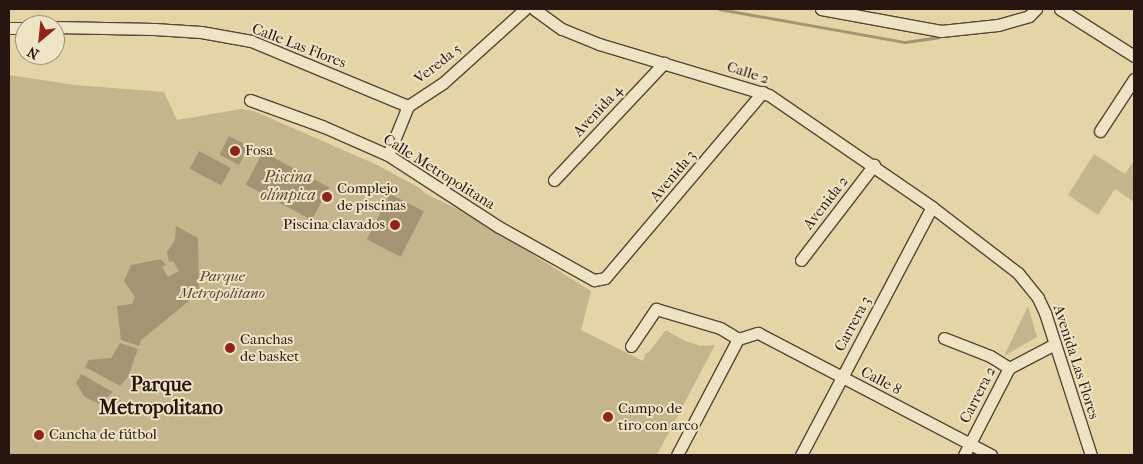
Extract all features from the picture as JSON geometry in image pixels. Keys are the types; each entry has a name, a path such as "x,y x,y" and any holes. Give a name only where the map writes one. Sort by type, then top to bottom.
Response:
{"street":[{"name":"Vereda 5","path":"388,155 408,106 443,83 525,9"},
{"name":"Calle 2","path":"534,9 562,29 600,44 763,92 874,165 932,207"},
{"path":"821,9 941,31 998,25 1029,16 1036,9"},
{"path":"1060,9 1134,56"},
{"name":"Calle Las Flores","path":"65,27 201,32 250,41 408,106"},
{"name":"Avenida 4","path":"554,180 664,64"},
{"path":"1100,131 1134,79"},
{"name":"Avenida 3","path":"606,278 763,92"},
{"name":"Calle Metropolitana","path":"250,100 322,126 388,155 499,227 594,280 606,278"},
{"name":"Avenida 2","path":"802,260 874,165"},
{"name":"Avenida Las Flores","path":"932,207 1018,273 1038,298 1091,455"},
{"name":"Carrera 3","path":"801,455 932,207"},
{"path":"631,346 656,309 720,328 738,339 677,455"},
{"name":"Calle 8","path":"738,339 758,333 990,455"},
{"path":"944,338 990,356 1009,368"},
{"name":"Carrera 2","path":"964,455 1009,368 1055,344"}],"green space":[{"name":"Parque Metropolitano","path":"9,75 75,85 164,92 177,120 241,109 254,111 375,164 418,187 426,194 468,214 591,291 581,330 643,361 646,353 648,353 666,330 685,341 701,346 715,345 657,455 9,455"},
{"path":"1094,154 1125,174 1134,160 1134,202 1115,189 1098,215 1068,195"},
{"path":"1028,306 1037,337 1004,356"}],"water":[{"name":"Fosa","path":"229,136 249,146 239,165 219,155"},
{"path":"199,151 231,168 221,186 190,169"},
{"name":"Piscina olímpica","path":"263,152 329,187 312,220 246,185"},
{"name":"Piscina clavados","path":"390,194 424,211 401,257 367,239"},
{"path":"176,226 198,238 199,293 141,340 139,346 121,340 117,306 132,304 135,297 124,281 131,265 161,259 166,265 162,267 168,277 179,271 173,261 169,262 167,252 175,240"},
{"path":"120,343 138,349 128,377 120,386 85,367 89,360 111,358"},
{"path":"81,374 113,392 100,404 92,401 84,396 76,383"}],"waterway":[{"path":"719,9 905,42 939,37"}],"place":[{"name":"Fosa","path":"235,151"},
{"name":"Complejo de piscinas","path":"327,197"},
{"name":"Piscina clavados","path":"395,225"},
{"name":"Canchas de basket","path":"230,348"},
{"name":"Campo de tiro con arco","path":"608,417"},
{"name":"Cancha de fútbol","path":"39,435"}],"district":[{"name":"Parque Metropolitano","path":"161,396"}]}
